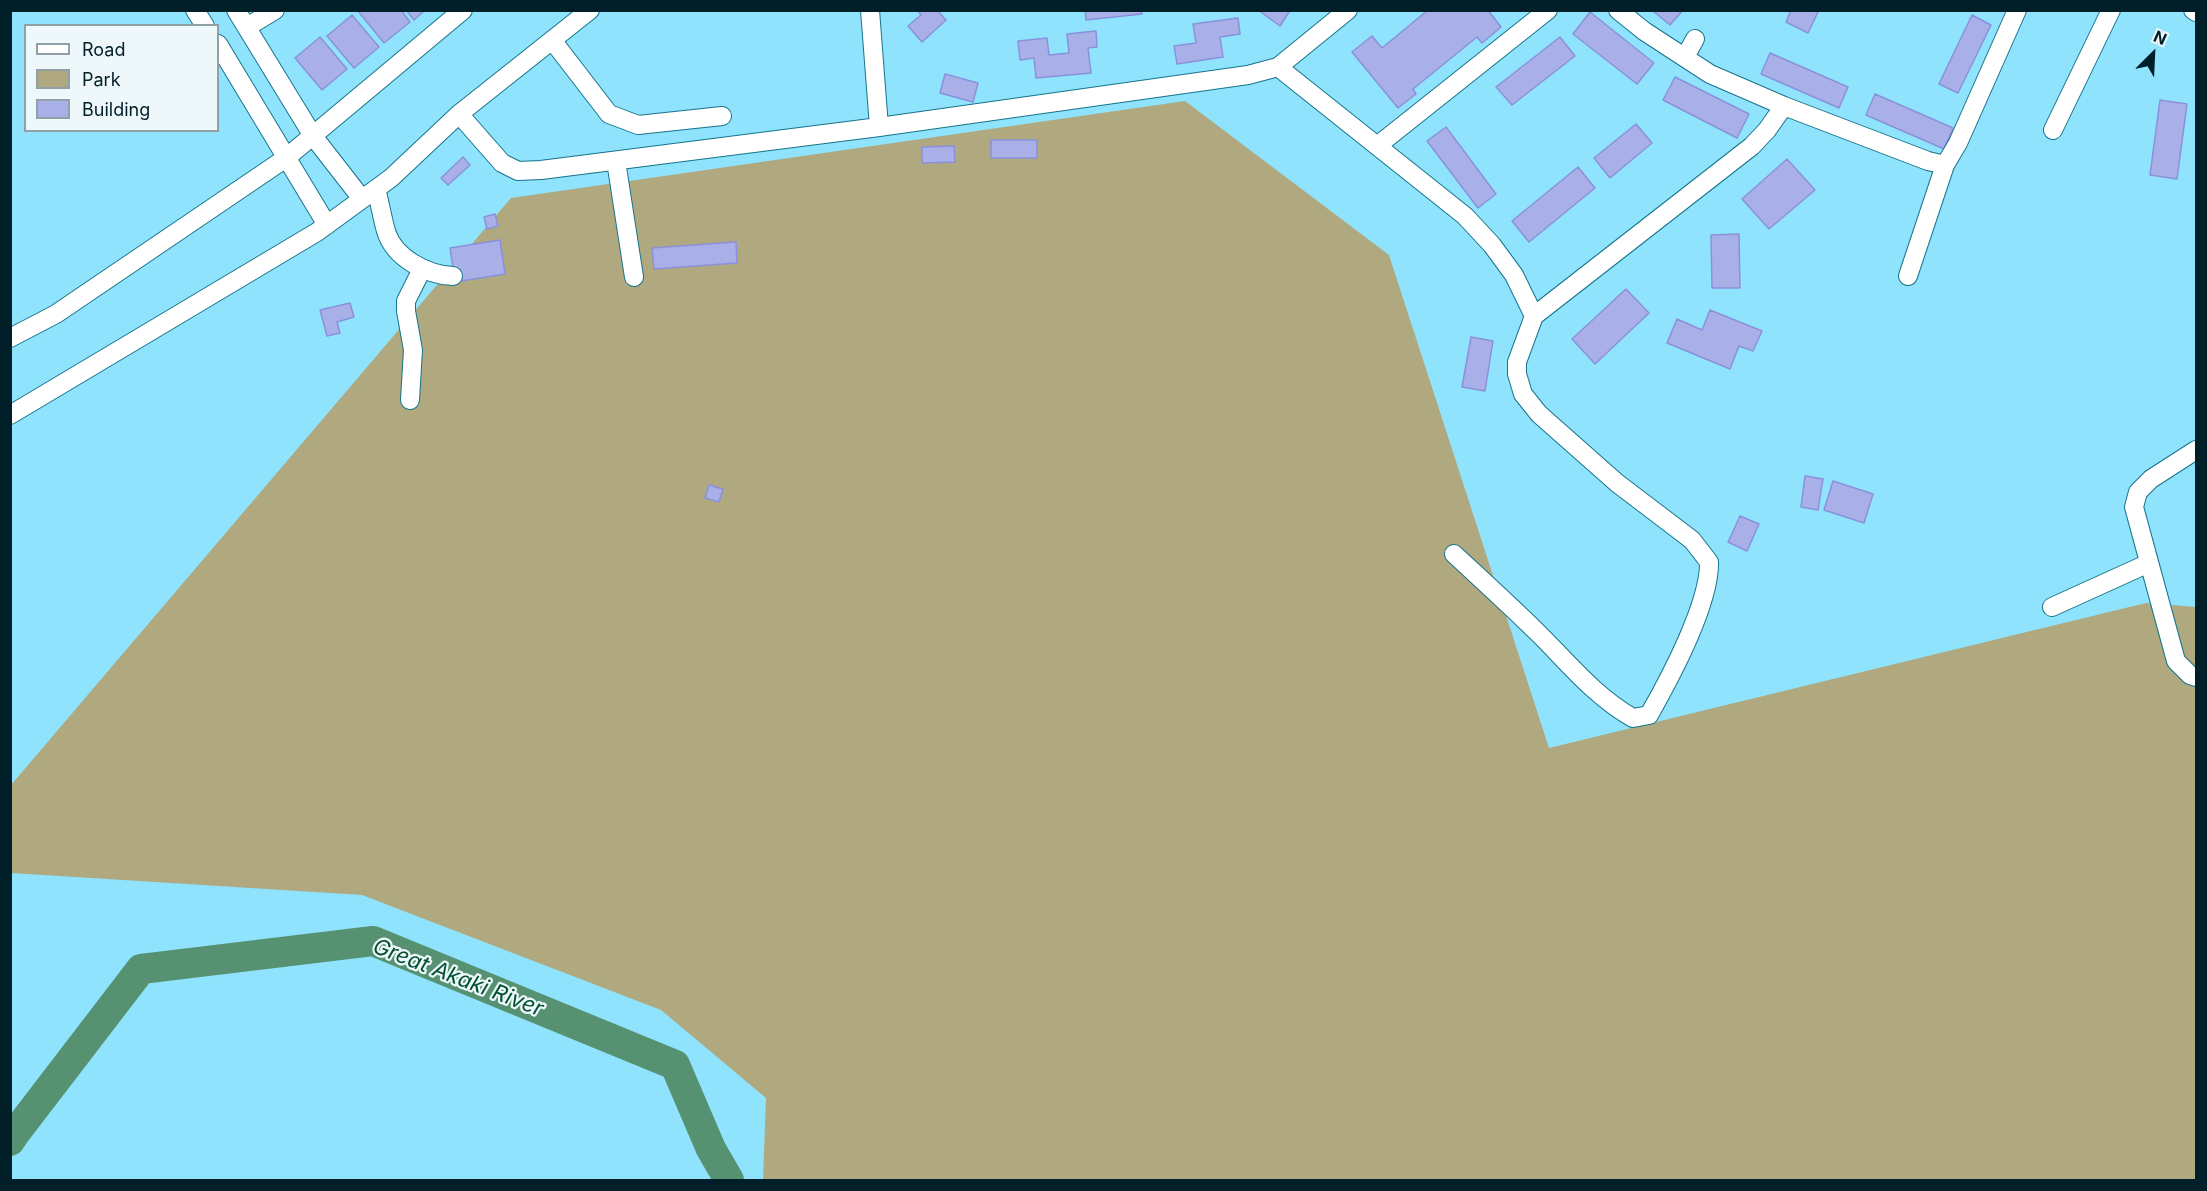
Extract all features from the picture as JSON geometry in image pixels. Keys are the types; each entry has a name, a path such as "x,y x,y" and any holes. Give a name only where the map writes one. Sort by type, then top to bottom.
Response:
{"street":[{"path":"195,10 204,24"},
{"path":"236,10 313,136 369,194 397,249 422,269 439,276 453,276"},
{"path":"247,27 275,10"},
{"path":"10,338 56,314 286,158 463,10"},
{"path":"10,416 327,225 391,178 459,114 590,10"},
{"path":"870,10 879,127"},
{"path":"1377,146 1548,10"},
{"path":"1618,10 1644,31 1710,74 1784,106 1928,161 1945,165"},
{"path":"1908,276 1945,165 1958,143 2017,10"},
{"path":"2053,130 2111,10"},
{"path":"459,114 501,163 518,171 542,170 879,127 1248,75 1278,67 1341,12"},
{"path":"1684,57 1695,39"},
{"path":"552,40 609,114 638,125 722,116"},
{"path":"219,46 327,225"},
{"path":"1278,67 1465,216 1492,245 1514,275 1534,316"},
{"path":"1454,554 1510,605 1596,692 1633,718 1649,715 1695,622 1709,575 1709,562 1692,540 1617,483 1539,414 1523,394 1517,374 1517,362 1534,316 1636,228 1752,146 1784,106"},
{"path":"616,161 634,277"},
{"path":"410,400 413,350 406,301 422,269"},
{"path":"2196,450 2151,479 2138,492 2134,507 2176,661 2190,675 2196,677"},
{"path":"2052,607 2149,563"}],"green space":[{"path":"1185,101 1389,255 1549,748 2146,603 2196,607 2196,1180 763,1180 766,1098 661,1010 362,895 11,873 11,785 511,198"}],"building":[{"path":"401,10 410,22 384,43 358,11"},
{"path":"406,10 425,10 414,20"},
{"path":"917,10 937,10 946,20 922,42 908,26 921,15"},
{"path":"1085,10 1141,10 1142,14 1086,20"},
{"path":"1258,10 1287,10 1289,12 1280,26"},
{"path":"1428,10 1488,10 1501,27 1482,43 1477,37 1413,89 1416,94 1398,108 1352,52 1372,36 1382,48"},
{"path":"1652,10 1683,10 1670,25"},
{"path":"1791,10 1819,10 1808,33 1786,22"},
{"path":"1590,12 1654,63 1637,84 1573,34"},
{"path":"352,15 379,47 354,68 327,36"},
{"path":"1972,15 1991,25 1958,93 1939,84"},
{"path":"1238,18 1240,34 1220,37 1223,57 1177,64 1174,46 1196,43 1193,24"},
{"path":"1096,31 1097,47 1088,48 1091,73 1036,78 1034,58 1020,60 1018,41 1047,38 1049,55 1069,53 1067,34"},
{"path":"320,37 347,69 322,90 295,58"},
{"path":"1560,37 1575,56 1512,105 1496,87"},
{"path":"1770,53 1848,87 1839,108 1761,74"},
{"path":"945,74 978,83 973,102 940,93"},
{"path":"1675,77 1749,114 1737,138 1663,100"},
{"path":"1875,94 1953,128 1944,149 1866,115"},
{"path":"2160,100 2187,104 2177,179 2150,175"},
{"path":"1636,124 1652,143 1610,178 1594,158"},
{"path":"1446,127 1496,194 1478,208 1427,141"},
{"path":"991,140 1037,140 1037,158 991,158"},
{"path":"954,146 955,162 922,163 922,147"},
{"path":"463,157 470,165 448,185 441,178"},
{"path":"1787,159 1815,190 1769,229 1742,199"},
{"path":"1578,167 1595,188 1529,242 1512,221"},
{"path":"495,214 498,226 487,229 484,217"},
{"path":"1739,234 1740,288 1712,288 1711,235"},
{"path":"500,240 505,274 455,282 450,248"},
{"path":"736,242 737,263 654,269 652,248"},
{"path":"1626,289 1649,313 1595,364 1572,339"},
{"path":"350,303 354,317 337,322 340,333 327,336 320,310"},
{"path":"1710,310 1762,331 1753,351 1739,346 1730,369 1667,343 1677,319 1702,330"},
{"path":"1471,337 1493,341 1485,391 1462,387"},
{"path":"1805,476 1823,479 1818,510 1801,507"},
{"path":"1833,481 1873,494 1864,523 1824,510"},
{"path":"709,485 723,489 719,502 705,498"},
{"path":"1740,516 1759,524 1747,551 1728,542"}],"waterway":[{"name":"Great Akaki River","path":"10,1141 141,969 373,941 675,1065 711,1149 729,1180"}]}
